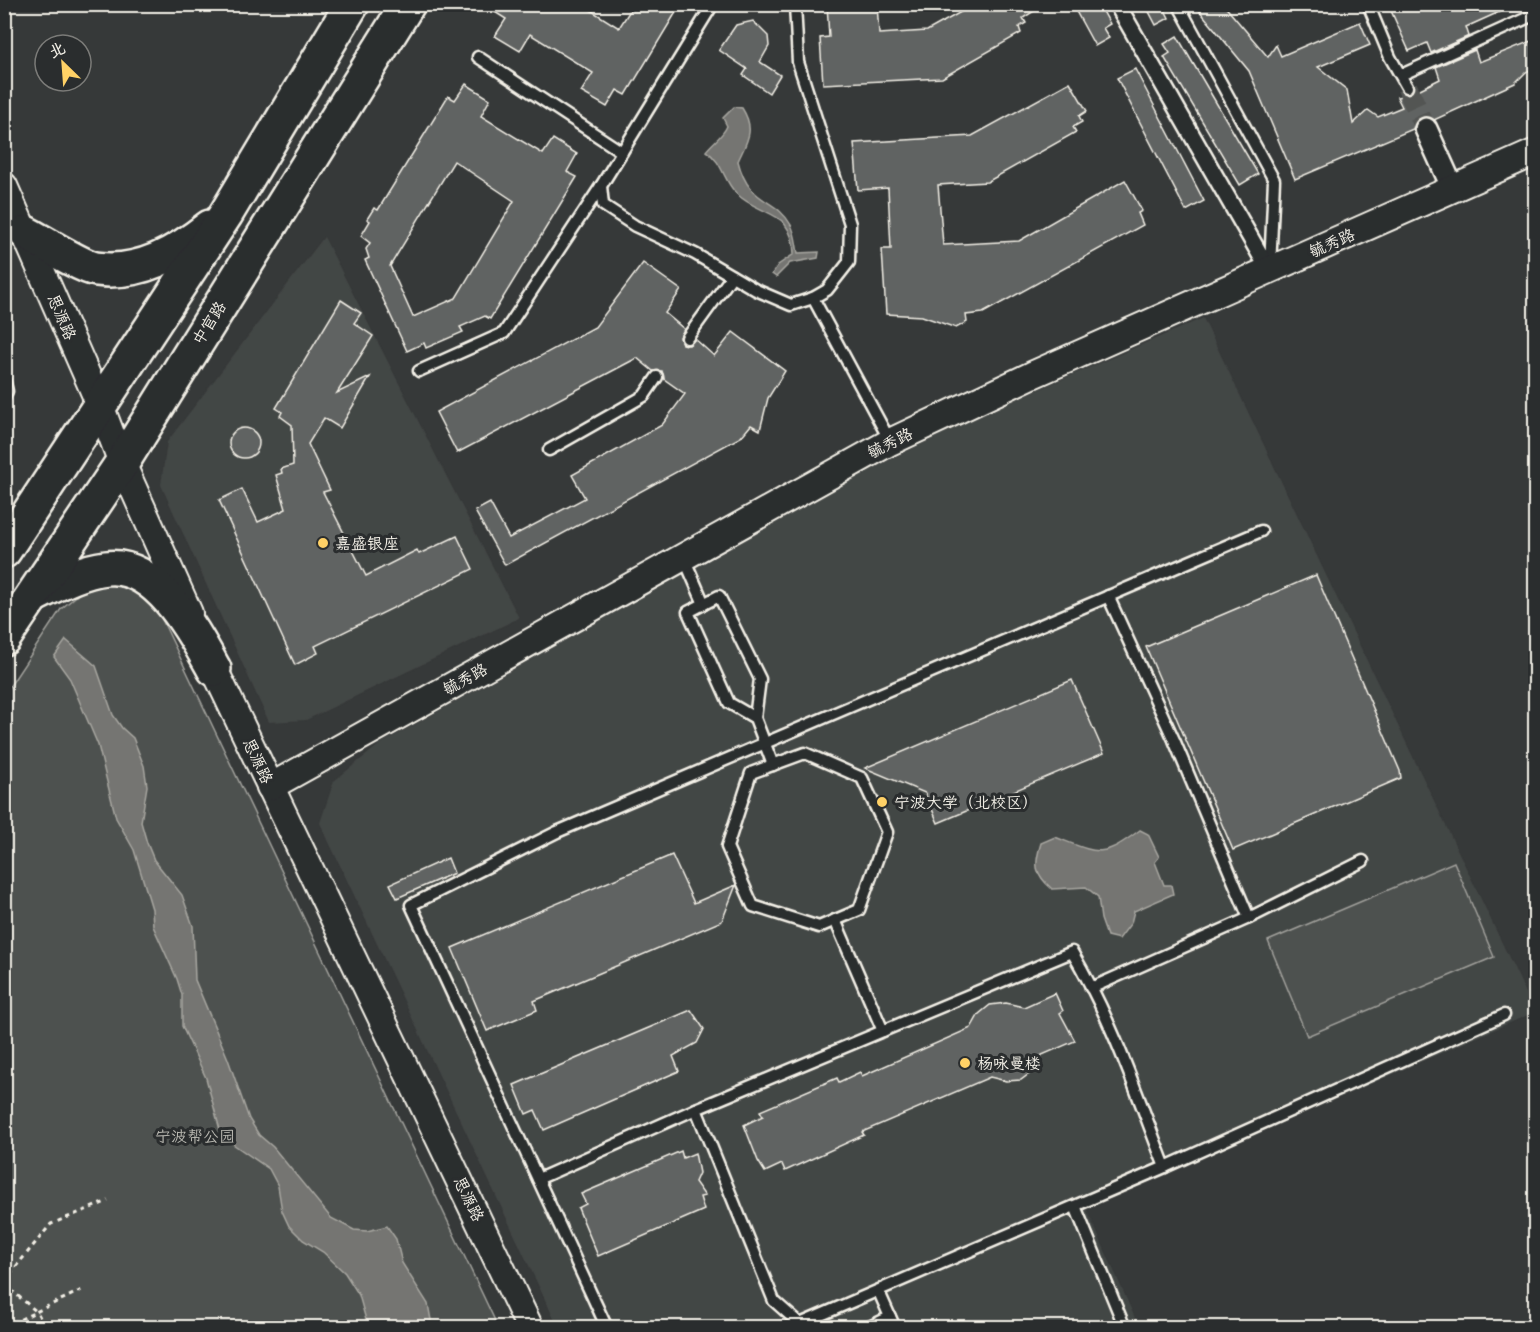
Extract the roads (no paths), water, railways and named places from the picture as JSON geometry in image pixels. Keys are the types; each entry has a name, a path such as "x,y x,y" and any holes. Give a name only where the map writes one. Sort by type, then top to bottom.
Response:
{"main road":[{"path":"4,551 226,214 352,4"},
{"name":"中官路","path":"4,638 122,463 408,4"},
{"path":"26,233 95,269 143,267 189,244 226,214"},
{"path":"33,596 95,570 109,567 141,574 182,613 214,669"}],"street":[{"path":"1117,4 1270,272"},
{"path":"1426,129 1453,189"},
{"name":"毓秀路","path":"270,787 890,442 1032,375 1270,272 1536,152"},
{"name":"思源路","path":"4,186 26,233 122,463 214,669 530,1328"}],"lane":[{"path":"419,371 504,333 601,186 713,4"},
{"path":"601,186 603,205 634,226 695,254 732,276 791,305 813,298 827,290 849,262 850,224 798,62 795,4"},
{"path":"1178,4 1274,180 1270,272"},
{"path":"1368,4 1390,57 1407,87"},
{"path":"1401,75 1536,14"},
{"path":"478,57 622,152"},
{"path":"687,338 732,276"},
{"path":"813,298 890,442"},
{"path":"549,450 644,396 657,377"},
{"path":"4,379 7,391 4,398"},
{"path":"607,1328 411,905 557,832 1261,531"},
{"path":"684,558 704,604"},
{"path":"755,718 729,704 688,612 719,596 760,679 755,718 773,765"},
{"path":"1108,596 1174,740 1249,918"},
{"path":"805,753 861,778 887,832 859,910 835,920 819,927 753,906 727,847 751,773 805,753"},
{"path":"1091,988 1249,918 1363,861"},
{"path":"835,920 883,1031"},
{"path":"538,1179 696,1109 1072,952 1124,1062 1165,1167"},
{"path":"696,1109 774,1301 800,1324 879,1292 1165,1167 1504,1015"},
{"path":"1074,1206 1125,1328"},
{"path":"867,1328 893,1322 879,1292"}],"tunnel":[{"path":"1407,87 1426,129"}],"place":[{"name":"嘉盛银座","path":"323,543"},
{"name":"宁波大学（北校区）","path":"882,802"},
{"name":"杨咏曼楼","path":"965,1063"}],"park label":[{"name":"宁波帮公园","path":"195,1136"}]}
